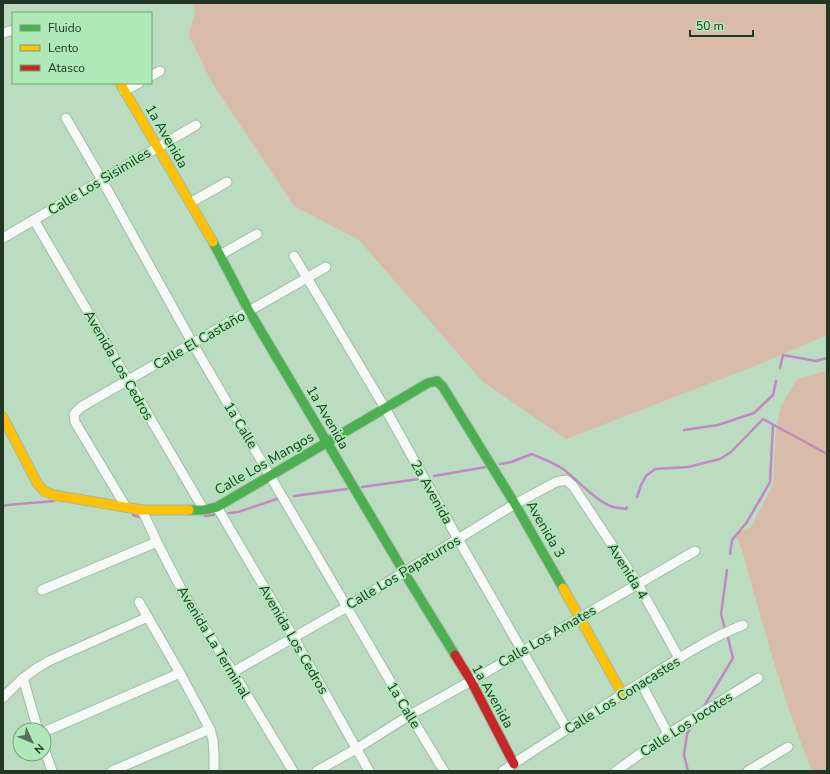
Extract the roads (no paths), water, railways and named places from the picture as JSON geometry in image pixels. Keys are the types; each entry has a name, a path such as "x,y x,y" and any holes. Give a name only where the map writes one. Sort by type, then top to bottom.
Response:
{"street":[{"path":"152,75 160,71"},
{"path":"122,87 135,84"},
{"name":"1a Avenida","path":"122,87 220,255 249,311 471,682 514,764"},
{"name":"1a Calle","path":"66,118 193,344 410,716 444,771"},
{"name":"Calle Los Sisimiles","path":"3,238 196,125"},
{"path":"190,203 226,182"},
{"name":"Avenida Los Cedros","path":"34,220 204,510"},
{"path":"220,255 257,234"},
{"name":"2a Avenida","path":"294,256 385,408 567,729"},
{"name":"Calle El Castaño","path":"126,507 74,422 74,414 81,407 129,381 326,267"},
{"name":"Calle Los Mangos","path":"3,417 37,483 44,491 54,496 142,510 204,510 217,507 428,383 437,382"},
{"name":"Avenida 3","path":"437,382 443,387 515,504 623,694"},
{"name":"Calle Los Papaturros","path":"233,672 347,607 515,504 556,482 566,480 573,486"},
{"name":"Avenida 4","path":"573,486 638,584 679,658"},
{"name":"Avenida Los Cedros","path":"217,507 294,638 369,771"},
{"name":"Avenida La Terminal","path":"142,510 178,582 293,771"},
{"path":"42,590 157,542"},
{"name":"Calle Los Amates","path":"317,771 695,551"},
{"path":"139,602 210,729 213,740 214,771"},
{"path":"3,698 23,678 36,668 148,617"},
{"name":"Calle Los Conacastes","path":"503,771 679,658 721,634 743,625"},
{"path":"52,729 180,673"},
{"path":"23,678 36,722"},
{"name":"Calle Los Jocotes","path":"616,771 668,734 758,678"},
{"path":"642,683 668,734"},
{"path":"112,771 210,729"},
{"path":"748,771 788,747"}],"waterway":[{"path":"780,368 783,355 816,361 827,358"},
{"path":"684,430 718,425 754,413 773,395 776,381"},
{"path":"637,497 646,476 655,469 688,467 720,459 731,452 763,419 827,454"},
{"path":"730,554 732,540 747,522 770,482 773,425"},
{"path":"500,464 511,462 532,454 563,469 593,495 606,504 613,507 626,509 627,507"},
{"path":"434,476 486,467"},
{"path":"362,487 419,479"},
{"path":"294,496 347,489"},
{"path":"229,513 238,512 280,498"},
{"path":"3,506 54,501"},
{"path":"133,515 142,518"},
{"path":"205,516 214,515"},
{"path":"725,629 721,614 727,570"},
{"path":"703,708 733,658 727,634"},
{"path":"688,771 684,755 687,734 695,721"}]}
